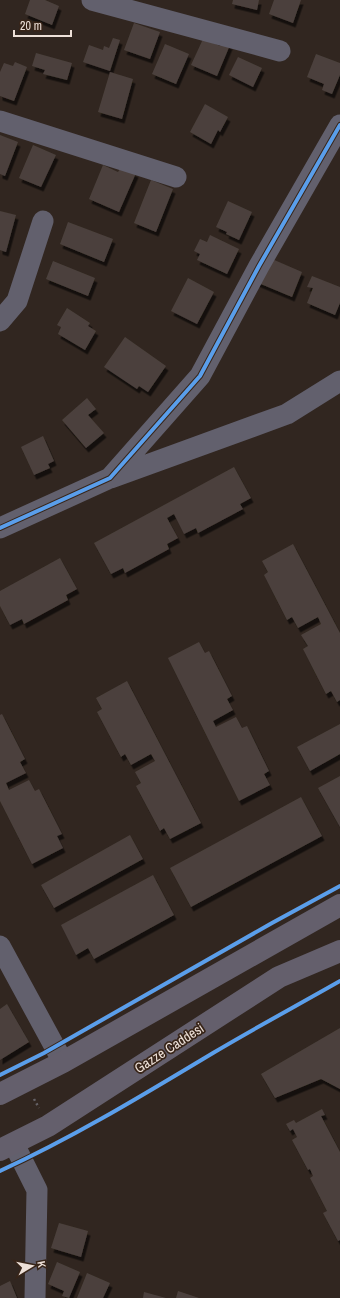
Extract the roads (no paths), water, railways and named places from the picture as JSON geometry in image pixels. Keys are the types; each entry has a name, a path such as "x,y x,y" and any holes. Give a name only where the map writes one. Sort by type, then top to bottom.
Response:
{"main road":[{"path":"0,1094 63,1062 340,905"},
{"name":"Gazze Caddesi","path":"7,1147 48,1126 280,977 340,951"}],"street":[{"path":"92,0 280,52"},
{"path":"0,121 176,177"},
{"path":"110,478 200,376 259,266 340,125"},
{"path":"0,321 43,221"},
{"path":"0,528 110,478 287,414 340,381"},
{"path":"0,946 63,1062"},
{"path":"7,1147 37,1190 35,1298"}]}
